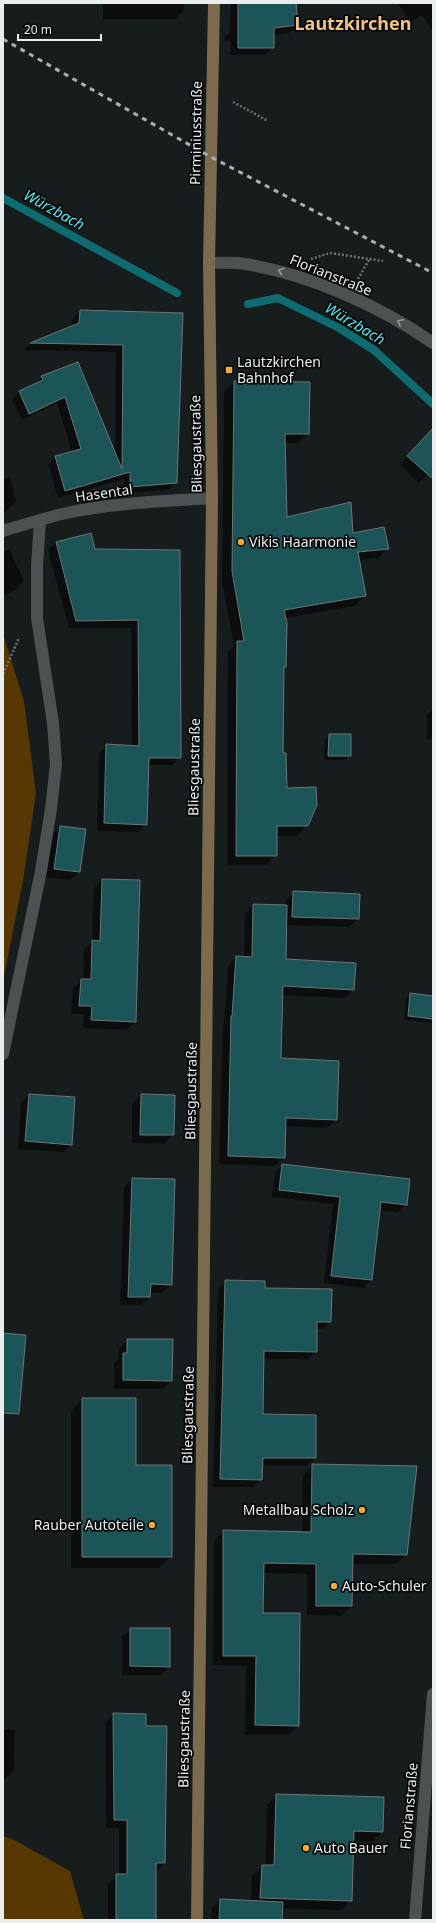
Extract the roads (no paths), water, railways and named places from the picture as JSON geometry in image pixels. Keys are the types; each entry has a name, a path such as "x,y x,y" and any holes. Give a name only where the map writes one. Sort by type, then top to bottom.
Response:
{"main road":[{"name":"Pirminiusstraße","path":"209,263 214,3"},
{"name":"Bliesgaustraße","path":"197,1920 212,498 209,263"}],"street":[{"name":"Florianstraße","path":"209,263 244,263 277,270 318,283 408,325 433,343"},
{"name":"Hasental","path":"3,531 40,520 96,508 148,502 212,498"},
{"path":"3,1054 41,871 51,809 56,764 53,723 37,618 37,566 40,520"},
{"name":"Florianstraße","path":"415,1920 433,1694"}],"waterway":[{"name":"Würzbach","path":"3,198 177,293"},
{"name":"Würzbach","path":"248,304 278,298 339,328 374,350 433,404"}],"railway":[{"path":"3,39 211,157 433,273"}],"place":[{"name":"Lautzkirchen Bahnhof","path":"229,370"},
{"name":"Vikis Haarmonie","path":"241,542"},
{"name":"Metallbau Scholz","path":"362,1510"},
{"name":"Rauber Autoteile","path":"152,1525"},
{"name":"Auto-Schuler","path":"334,1586"},
{"name":"Auto Bauer","path":"306,1848"}],"district":[{"name":"Lautzkirchen","path":"353,24"}]}
